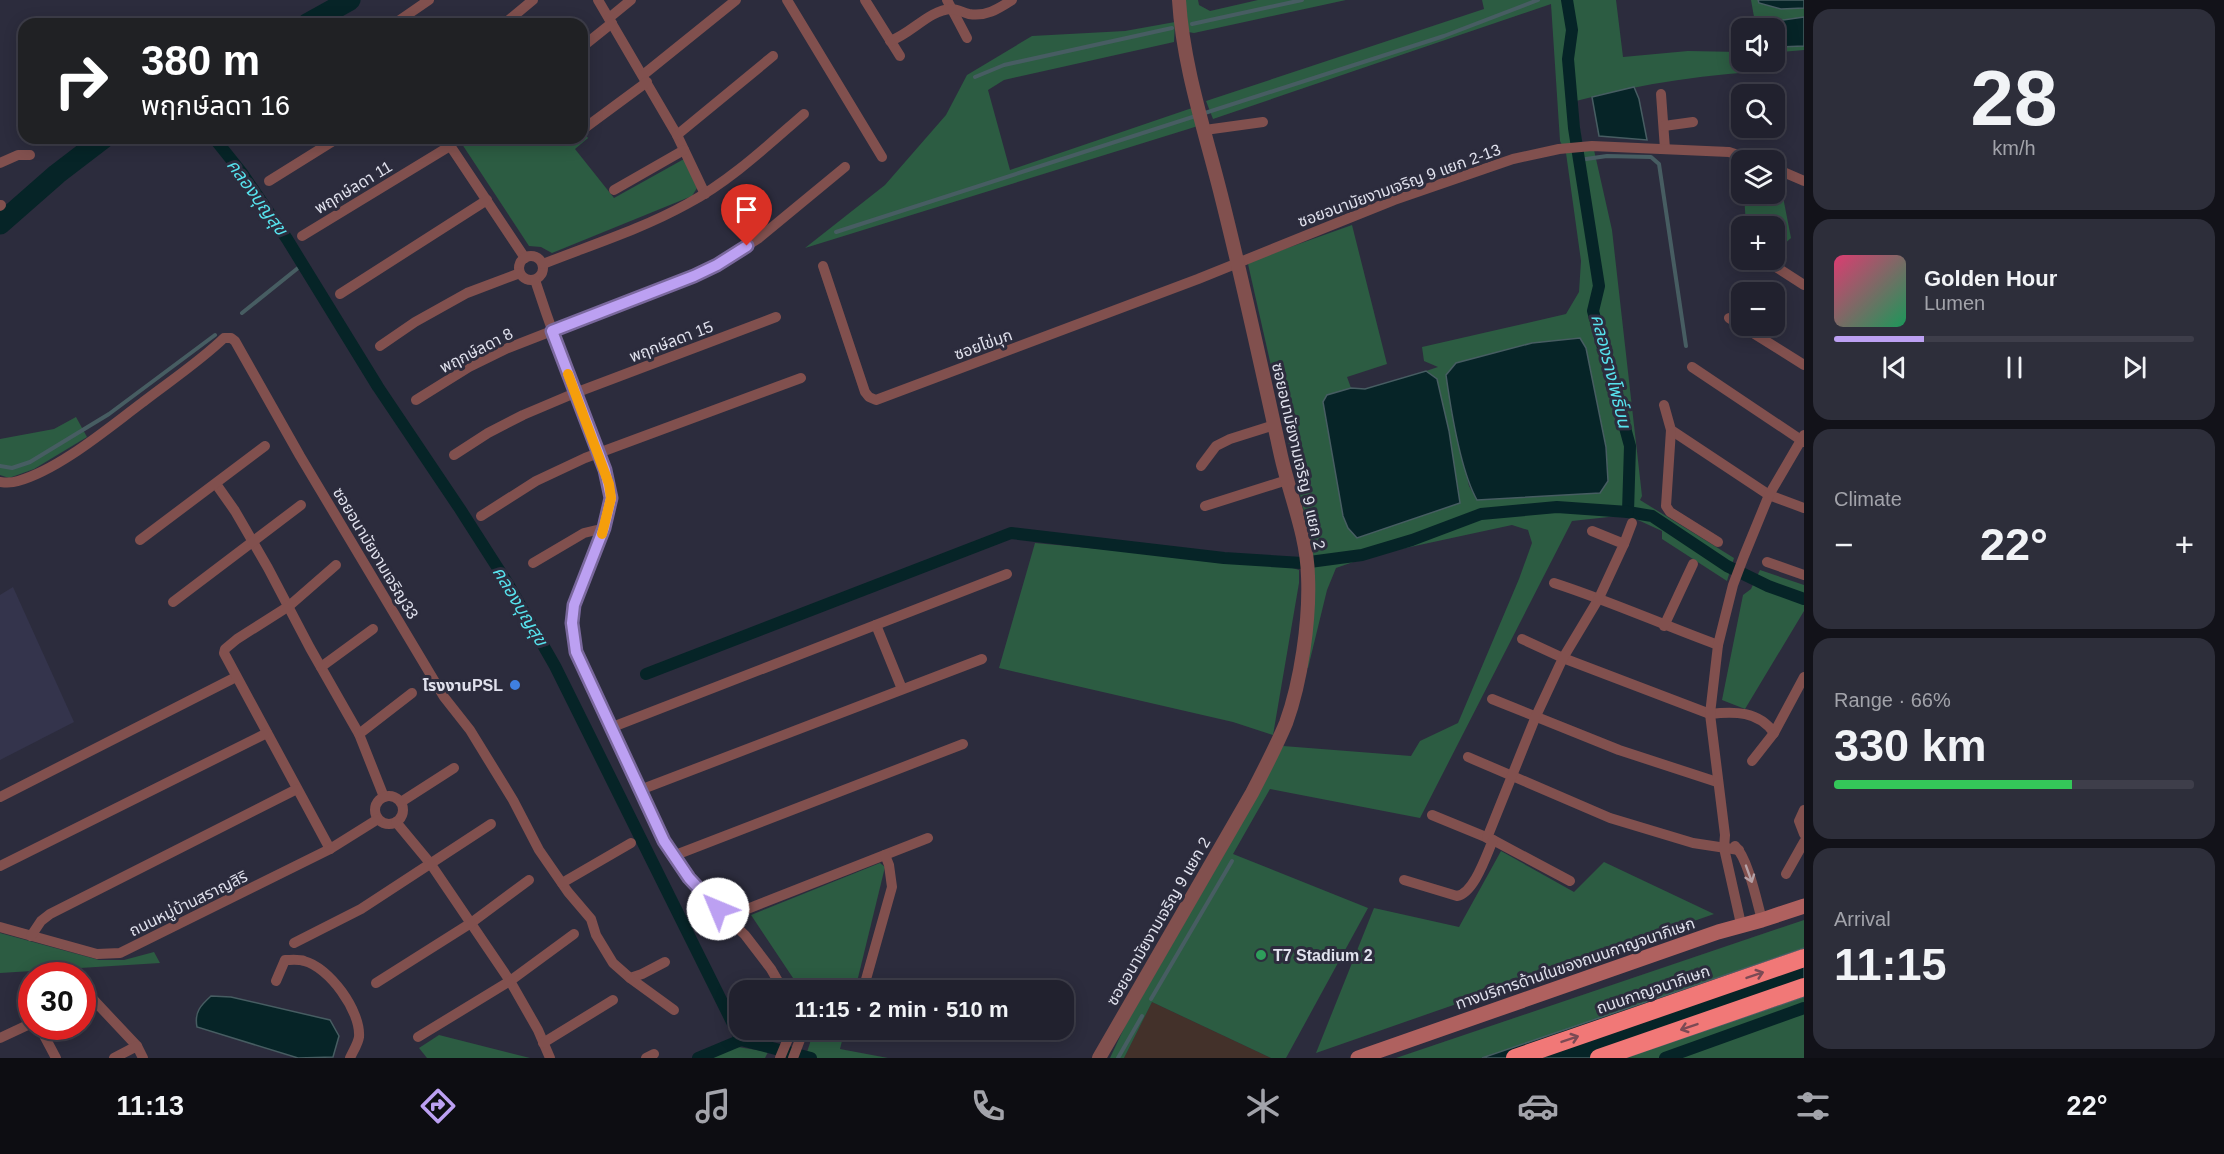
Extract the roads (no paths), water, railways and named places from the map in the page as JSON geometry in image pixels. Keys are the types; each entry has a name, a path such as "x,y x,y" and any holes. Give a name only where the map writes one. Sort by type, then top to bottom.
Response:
{"highway":[{"name":"ถนนกาญจนาภิเษก","path":"1515,1058 1804,958"},
{"path":"1599,1058 1804,987"}],"main road":[{"name":"ทางบริการด้านในของถนนกาญจนาภิเษก","path":"1358,1058 1741,924 1762,920 1804,906"}],"street":[{"path":"403,18 429,0"},
{"path":"511,18 533,0"},
{"path":"598,0 677,135 705,194"},
{"path":"588,42 631,0"},
{"path":"588,125 736,0"},
{"path":"787,0 882,157"},
{"path":"865,0 900,56"},
{"path":"949,4 979,16 998,9 1012,0"},
{"name":"ซอยอนามัยงามเจริญ 9 แยก 2","path":"1099,1058 1275,749 1287,721 1298,678 1307,619 1306,552 1184,40 1179,0"},
{"path":"890,41 903,37 925,19 949,4"},
{"path":"949,4 967,38"},
{"path":"677,135 773,56"},
{"path":"1661,94 1665,149"},
{"path":"543,264 659,218 705,194 804,114"},
{"path":"1202,118 1263,122"},
{"path":"1664,126 1693,122"},
{"path":"269,181 328,144"},
{"name":"พฤกษ์ลดา 11","path":"302,236 445,144"},
{"path":"449,144 525,258"},
{"name":"ซอยอนามัยงามเจริญ 9 แยก 2-13","path":"1237,262 1413,193 1513,159 1559,148 1592,146 1731,153"},
{"path":"614,190 684,150"},
{"path":"0,163 18,155 30,155"},
{"name":"พฤกษ์ลดา 8","path":"416,400 469,367 717,265 759,238 845,167"},
{"path":"1785,173 1804,181"},
{"path":"340,294 486,200"},
{"path":"533,256 543,264 541,275 535,280 526,280 520,273 519,266 525,258 533,256"},
{"name":"ซอยไข่มุก","path":"823,266 865,392 869,398 876,400 1198,279 1237,262"},
{"path":"1781,270 1804,285"},
{"path":"380,346 414,322 459,297 520,273"},
{"path":"535,280 609,484 611,498 604,528 578,591 572,623 576,652 610,728 673,856 703,895 745,935 777,980"},
{"name":"พฤกษ์ลดา 15","path":"454,455 488,433 523,415 776,317"},
{"path":"1729,318 1804,365"},
{"name":"ซอยอนามัยงามเจริญ33","path":"0,482 19,481 39,473 98,435 224,339 231,338 235,341 300,456 444,697 470,730 513,800 539,850 591,919 596,935 613,963 674,1010"},
{"path":"1692,367 1803,439 1770,495 1744,556 1733,585 1718,645 1710,714 1725,835 1724,848 1741,924"},
{"path":"481,516 536,481 598,453 801,378"},
{"path":"1664,405 1671,430 1666,506 1670,512 1718,542"},
{"path":"1201,466 1216,446 1230,439 1274,425"},
{"path":"1671,430 1770,495 1804,508"},
{"path":"140,540 265,446"},
{"path":"1205,506 1287,480"},
{"path":"216,484 235,511 359,734 384,797"},
{"path":"173,602 301,506"},
{"path":"1404,880 1457,896 1462,895 1471,886 1536,716 1563,658 1599,598 1632,523"},
{"path":"533,563 584,533 604,528"},
{"path":"1592,531 1624,544"},
{"path":"1767,562 1804,575"},
{"path":"1664,626 1693,564"},
{"path":"330,849 225,657 225,649 289,606 336,565"},
{"path":"610,728 1007,574"},
{"path":"1554,583 1599,598 1664,626 1718,645"},
{"path":"876,625 902,689"},
{"path":"321,668 373,629"},
{"path":"1522,639 1563,658 1710,714 1731,711 1755,717 1768,725 1774,733"},
{"path":"640,790 982,659"},
{"path":"1752,761 1774,733 1804,676"},
{"path":"0,797 236,677"},
{"path":"359,734 412,693"},
{"path":"1492,699 1619,750 1717,783"},
{"path":"0,867 267,733"},
{"path":"673,856 963,744"},
{"path":"1468,757 1610,818 1693,843 1739,850"},
{"path":"401,802 454,768"},
{"path":"31,936 41,921 50,914 297,789"},
{"path":"392,796 401,802 402,814 396,822 389,824 378,819 374,810 375,805 384,797 392,796"},
{"path":"1804,810 1799,821 1804,834"},
{"path":"1432,814 1490,839 1570,881"},
{"name":"ถนนหมู่บ้านสราญสิริ","path":"0,927 97,954 120,953 330,849 378,819"},
{"path":"396,822 430,863 510,981 538,1030 550,1058"},
{"path":"294,943 361,909 491,824"},
{"path":"1725,835 1739,850 1751,879 1762,920"},
{"path":"727,917 928,838"},
{"path":"1786,874 1804,842"},
{"path":"562,883 631,843"},
{"path":"866,980 891,887 889,865 885,855"},
{"path":"376,983 471,923 529,880"},
{"path":"418,1037 510,981 574,934"},
{"path":"276,981 285,960 305,961 329,976 349,1003 358,1022 359,1038 350,1058"},
{"path":"630,978 642,975 665,962"},
{"path":"543,1043 613,1000"},
{"path":"96,1002 137,1046 143,1058"},
{"path":"0,1038 18,1030"},
{"path":"46,1040 56,1058"},
{"path":"780,1058 791,1040"},
{"path":"793,1058 795,1040"},
{"path":"114,1058 137,1046"}],"waterway":[{"path":"318,18 350,0"},
{"path":"1192,24 1302,0"},
{"path":"836,232 1444,36 1538,0"},
{"name":"คลองรางโพธิ์บน","path":"1567,0 1572,30 1568,59 1574,128 1599,286 1593,311 1630,446 1628,512 1652,516 1727,566 1768,586 1804,599"},
{"path":"975,77 1004,65 1172,28"},
{"path":"0,224 57,174 96,144"},
{"name":"คลองบุญสุข","path":"219,144 242,173 287,239 378,387 508,584 555,666 741,1040 811,1058"},
{"path":"1579,160 1607,156 1651,157 1659,164 1686,346"},
{"path":"242,313 303,264"},
{"path":"0,466 12,468 30,462 109,414 215,335"},
{"path":"646,674 1011,533 1224,558 1302,563 1362,555 1412,540 1481,514 1557,507 1628,512"},
{"path":"1151,999 1232,861"},
{"path":"1665,1058 1804,1008"},
{"path":"1118,1058 1142,1016"},
{"path":"698,1058 741,1040"}],"place":[{"name":"โรงงานPSL","path":"515,685"},
{"name":"T7 Stadium 2","path":"1261,955"}]}
